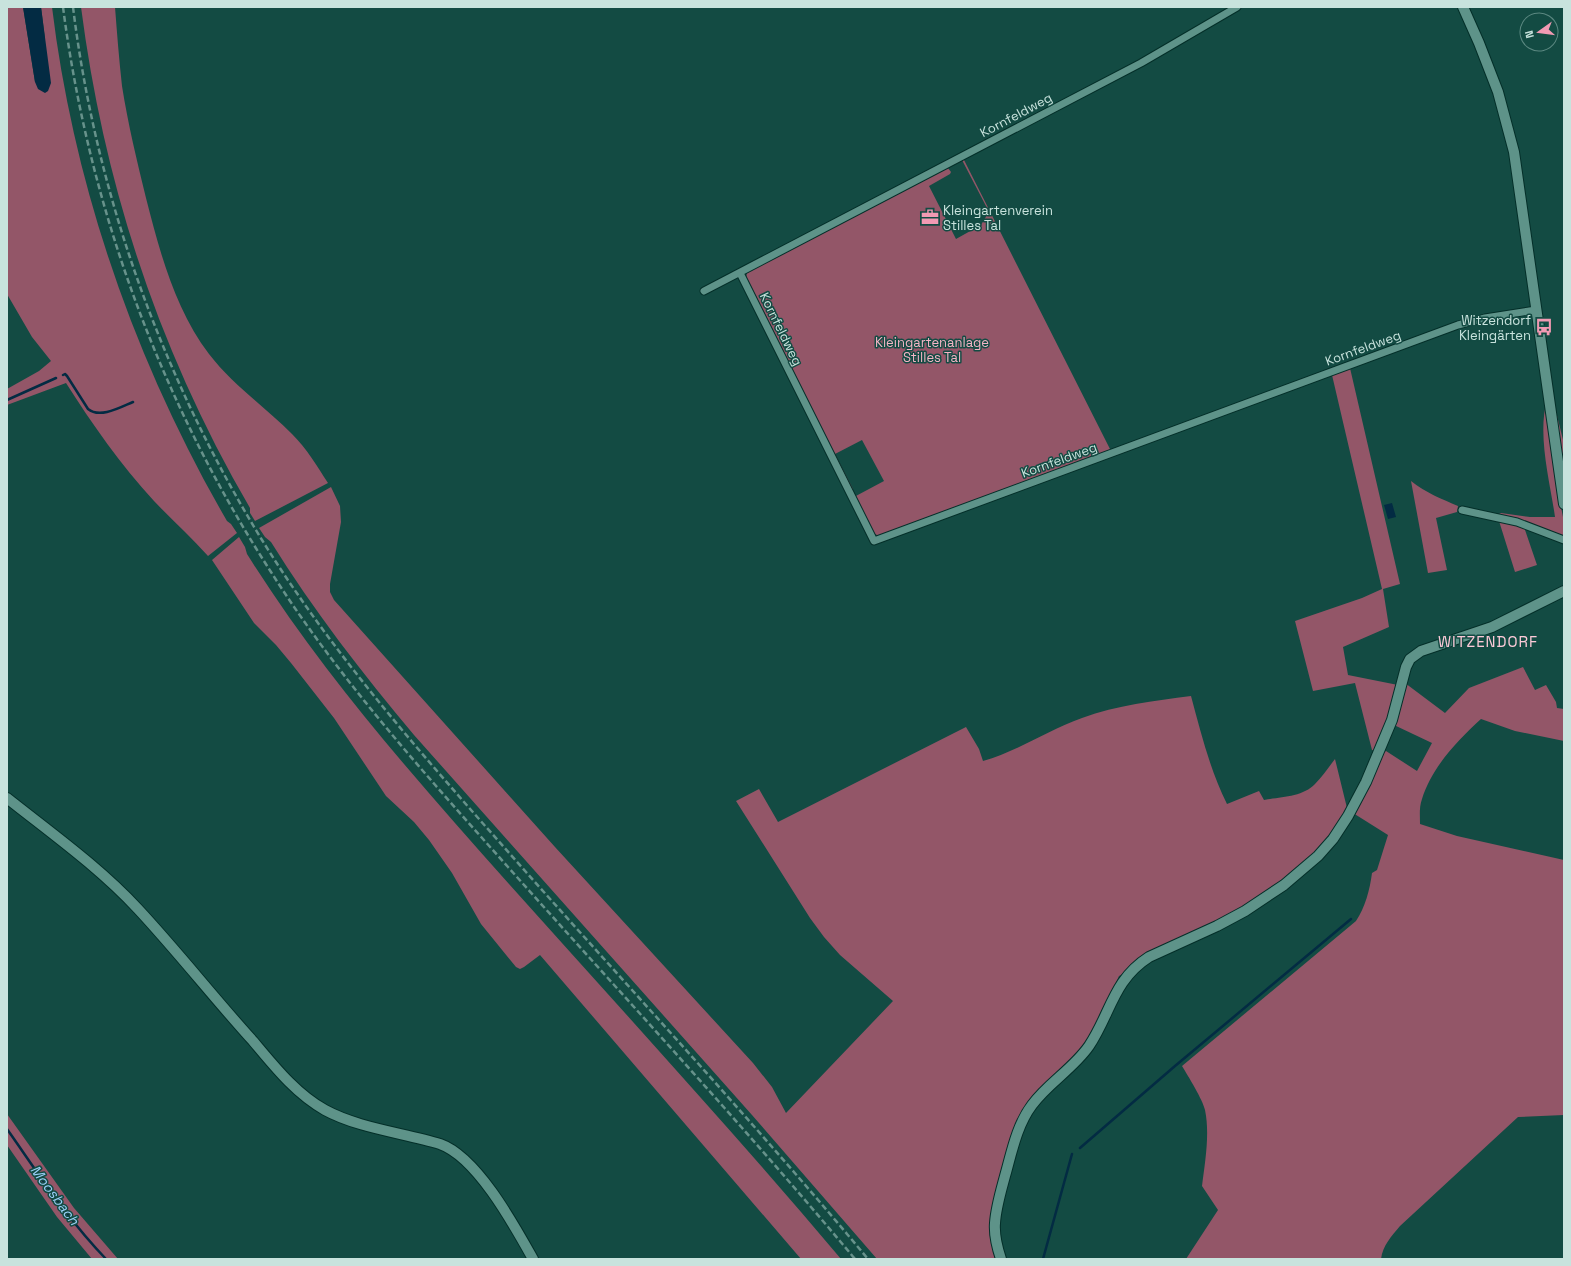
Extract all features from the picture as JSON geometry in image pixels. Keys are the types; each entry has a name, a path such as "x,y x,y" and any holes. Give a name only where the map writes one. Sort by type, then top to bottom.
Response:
{"street":[{"name":"Kornfeldweg","path":"704,290 740,273 1141,63 1237,7"},
{"path":"1463,7 1494,81 1510,134 1517,172 1564,504"},
{"name":"Kornfeldweg","path":"740,273 874,541 1458,325 1526,310 1536,310"},
{"path":"1462,510 1517,522 1564,540"},
{"path":"1001,1259 996,1240 996,1216 1014,1141 1022,1121 1038,1098 1085,1052 1117,991 1127,976 1137,966 1150,957 1217,926 1260,901 1306,867 1318,856 1333,839 1351,810 1382,747 1394,715 1403,675 1410,659 1421,651 1492,627 1564,591"},
{"path":"7,798 100,872 126,896 262,1052 288,1080 307,1097 324,1110 345,1119 440,1144 454,1150 465,1159 476,1171 505,1212 533,1259"}],"green space":[{"path":"7,7 23,7 35,82 45,39 41,7 52,7 62,75 76,142 93,208 114,273 137,337 164,400 194,461 227,521 237,533 208,556 154,501 130,473 86,414 66,383 7,405 7,389 39,371 51,361 32,337 7,294"},
{"path":"81,7 115,7 122,86 136,156 151,219 163,260 187,318 197,337 218,365 228,376 282,424 297,440 312,458 328,483 255,521 250,513 250,508 188,389 140,266 121,203 104,138 91,73"},
{"name":"Kleingartenanlage Stilles Tal","path":"962,160 964,160 1111,451 883,535 877,535 873,533 854,497 884,481 862,440 835,454 853,489 851,489 746,278 747,273 752,269 948,168 951,172 950,174 929,186 956,239 981,225 987,215 987,208"},
{"path":"1350,368 1400,584 1383,589 1389,627 1343,647 1348,675 1398,685 1392,708 1376,751 1372,750 1355,683 1313,691 1295,621 1362,598 1382,589 1332,375"},
{"path":"1553,399 1564,444 1564,481"},
{"path":"1547,400 1559,497 1564,522 1564,538 1497,515 1501,513 1530,517 1555,517 1545,458 1543,428"},
{"path":"1411,481 1428,492 1458,506 1457,512 1436,518 1447,570 1428,573"},
{"path":"331,487 340,506 341,522 330,584 330,592 334,600 555,847 753,1063 772,1087 786,1113 893,1001 840,955 824,937 810,918 736,801 759,789 778,822 966,727 979,749 983,761 1008,752 1057,728 1082,718 1136,704 1191,696 1211,765 1227,804 1259,791 1264,800 1291,796 1304,792 1318,781 1335,759 1347,808 1330,836 1304,864 1258,898 1119,976 1093,1031 1082,1049 1034,1096 991,1215 990,1237 996,1259 877,1259 752,1115 414,735 357,665 321,617 271,542 265,537 259,528"},
{"path":"1499,521 1524,527 1537,565 1515,572"},
{"path":"239,537 247,554 276,599 307,642 338,683 404,764 509,884 718,1117 841,1259 801,1259 540,955 520,969 516,967 481,924 452,873 429,840 414,822 386,796 334,718 276,645 254,623 212,560"},
{"path":"1523,667 1535,690 1546,685 1556,702 1557,708 1564,709 1564,741 1515,731 1481,719 1446,755 1432,776 1426,787 1421,802 1420,824 1457,836 1564,860 1564,1115 1518,1117 1400,1226 1386,1245 1381,1259 1186,1259 1218,1210 1202,1186 1207,1138 1204,1106 1182,1066 1356,921 1359,916 1367,898 1372,873 1377,870 1388,835 1353,813 1383,753 1386,751 1417,771 1432,743 1394,725 1405,683 1445,713 1469,688"},
{"path":"7,1114 74,1208 118,1259 92,1259 57,1217 7,1145"}],"water":[{"path":"23,7 41,7 51,83 48,91 45,93 38,89 35,82"},
{"path":"1392,503 1396,517 1388,519 1384,505"}],"waterway":[{"path":"63,375 65,374 67,376 88,409 93,412 98,413 110,411 133,402"},
{"path":"7,400 56,378"},
{"path":"1080,1148 1175,1066 1351,919"},
{"name":"Moosbach","path":"7,1129 66,1212 106,1259"},
{"path":"1043,1259 1072,1154"}],"railway":[{"path":"63,7 75,82 91,156 111,229 136,301 164,372 196,440 232,507 271,572 297,612 325,650 414,761 727,1110 855,1259"},
{"path":"73,7 84,77 98,147 117,216 139,284 165,350 194,415 226,479 262,540 291,585 322,628 387,712 526,872 742,1113 868,1259"}],"place":[{"name":"Kleingartenverein Stilles Tal","path":"930,217"},
{"name":"Witzendorf Kleingärten","path":"1544,327"}],"district":[{"name":"WITZENDORF","path":"1488,641"}]}
